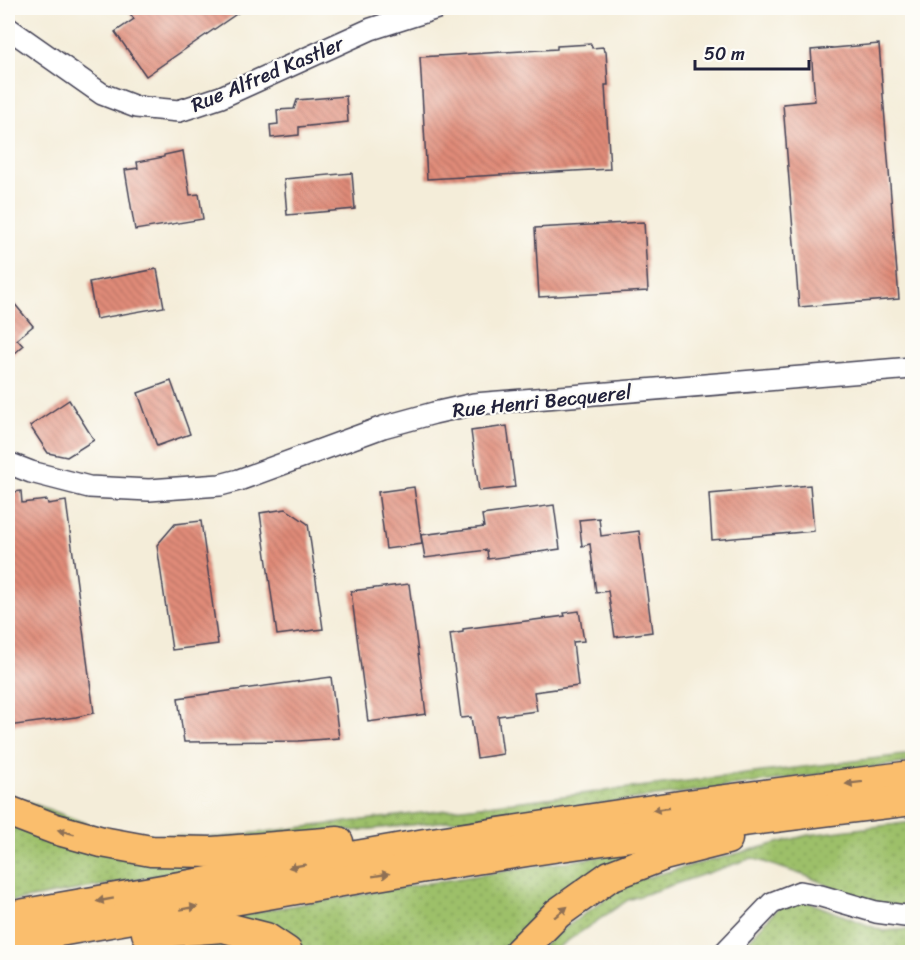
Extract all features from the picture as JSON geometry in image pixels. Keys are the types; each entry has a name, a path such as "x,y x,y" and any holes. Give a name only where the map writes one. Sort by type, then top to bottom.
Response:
{"highway":[{"path":"8,917 424,844 699,803 912,776"},
{"path":"8,940 486,857 700,826 912,800"},
{"path":"519,952 558,913 610,876 664,855 744,834 886,814 912,808"},
{"path":"8,812 65,832 151,851 213,852 562,824"},
{"path":"8,947 30,948 164,931 223,927 266,938 287,952"}],"street":[{"name":"Rue Alfred Kastler","path":"8,28 102,94 136,106 178,111 221,97 371,29 437,8"},
{"name":"Rue Henri Becquerel","path":"8,462 31,471 89,487 149,490 220,485 383,427 474,404 912,368"},
{"path":"725,952 772,903 800,892 876,912 912,915"}],"green space":[{"path":"912,754 912,762 552,810 363,830 155,846 8,807 8,794 117,835 222,837"},
{"path":"8,819 225,864 8,902"},
{"path":"912,822 912,908 865,902 809,877 752,858 628,900 551,952 537,952 551,938 629,882 808,835"},
{"path":"622,853 623,859 559,897 502,952 303,952 293,943 236,918 237,915"},
{"path":"803,900 883,931 912,929 912,952 738,952 780,906"},
{"path":"207,939 240,942 264,952 87,952"}],"building":[{"path":"126,8 245,8 146,76 115,32 134,19"},
{"path":"591,44 592,48 603,47 606,51 608,85 605,85 610,169 427,179 420,57 557,49 557,46"},
{"path":"879,44 899,299 799,307 783,104 815,101 811,50"},
{"path":"346,96 348,122 299,127 299,135 271,138 270,125 278,124 277,110 294,109 297,100"},
{"path":"183,151 190,195 199,194 203,219 135,230 125,170 138,168 137,162"},
{"path":"352,173 355,209 287,215 284,179"},
{"path":"644,222 648,291 539,297 535,228"},
{"path":"157,269 164,307 96,319 89,282"},
{"path":"8,296 33,326 17,339 23,346 8,359"},
{"path":"171,381 190,434 157,446 138,393"},
{"path":"69,400 94,440 67,457 48,453 30,426"},
{"path":"507,426 515,487 479,491 471,431"},
{"path":"810,485 814,531 712,540 709,494"},
{"path":"414,487 422,544 386,549 378,492"},
{"path":"21,491 22,503 47,500 48,504 66,501 94,713 8,726 8,493"},
{"path":"554,505 560,549 488,559 487,550 425,558 421,535 484,527 482,515"},
{"path":"286,509 308,524 323,629 277,635 260,513"},
{"path":"599,518 601,536 639,531 652,632 615,637 608,591 596,593 590,544 582,546 579,520"},
{"path":"201,521 218,644 172,650 157,545 175,524"},
{"path":"409,584 426,714 368,722 351,591"},
{"path":"579,611 584,641 573,642 578,686 534,692 537,711 498,716 503,754 477,758 471,717 461,718 450,634 463,632 463,629 565,616 564,613"},
{"path":"331,677 339,738 299,741 184,742 178,698"}]}
